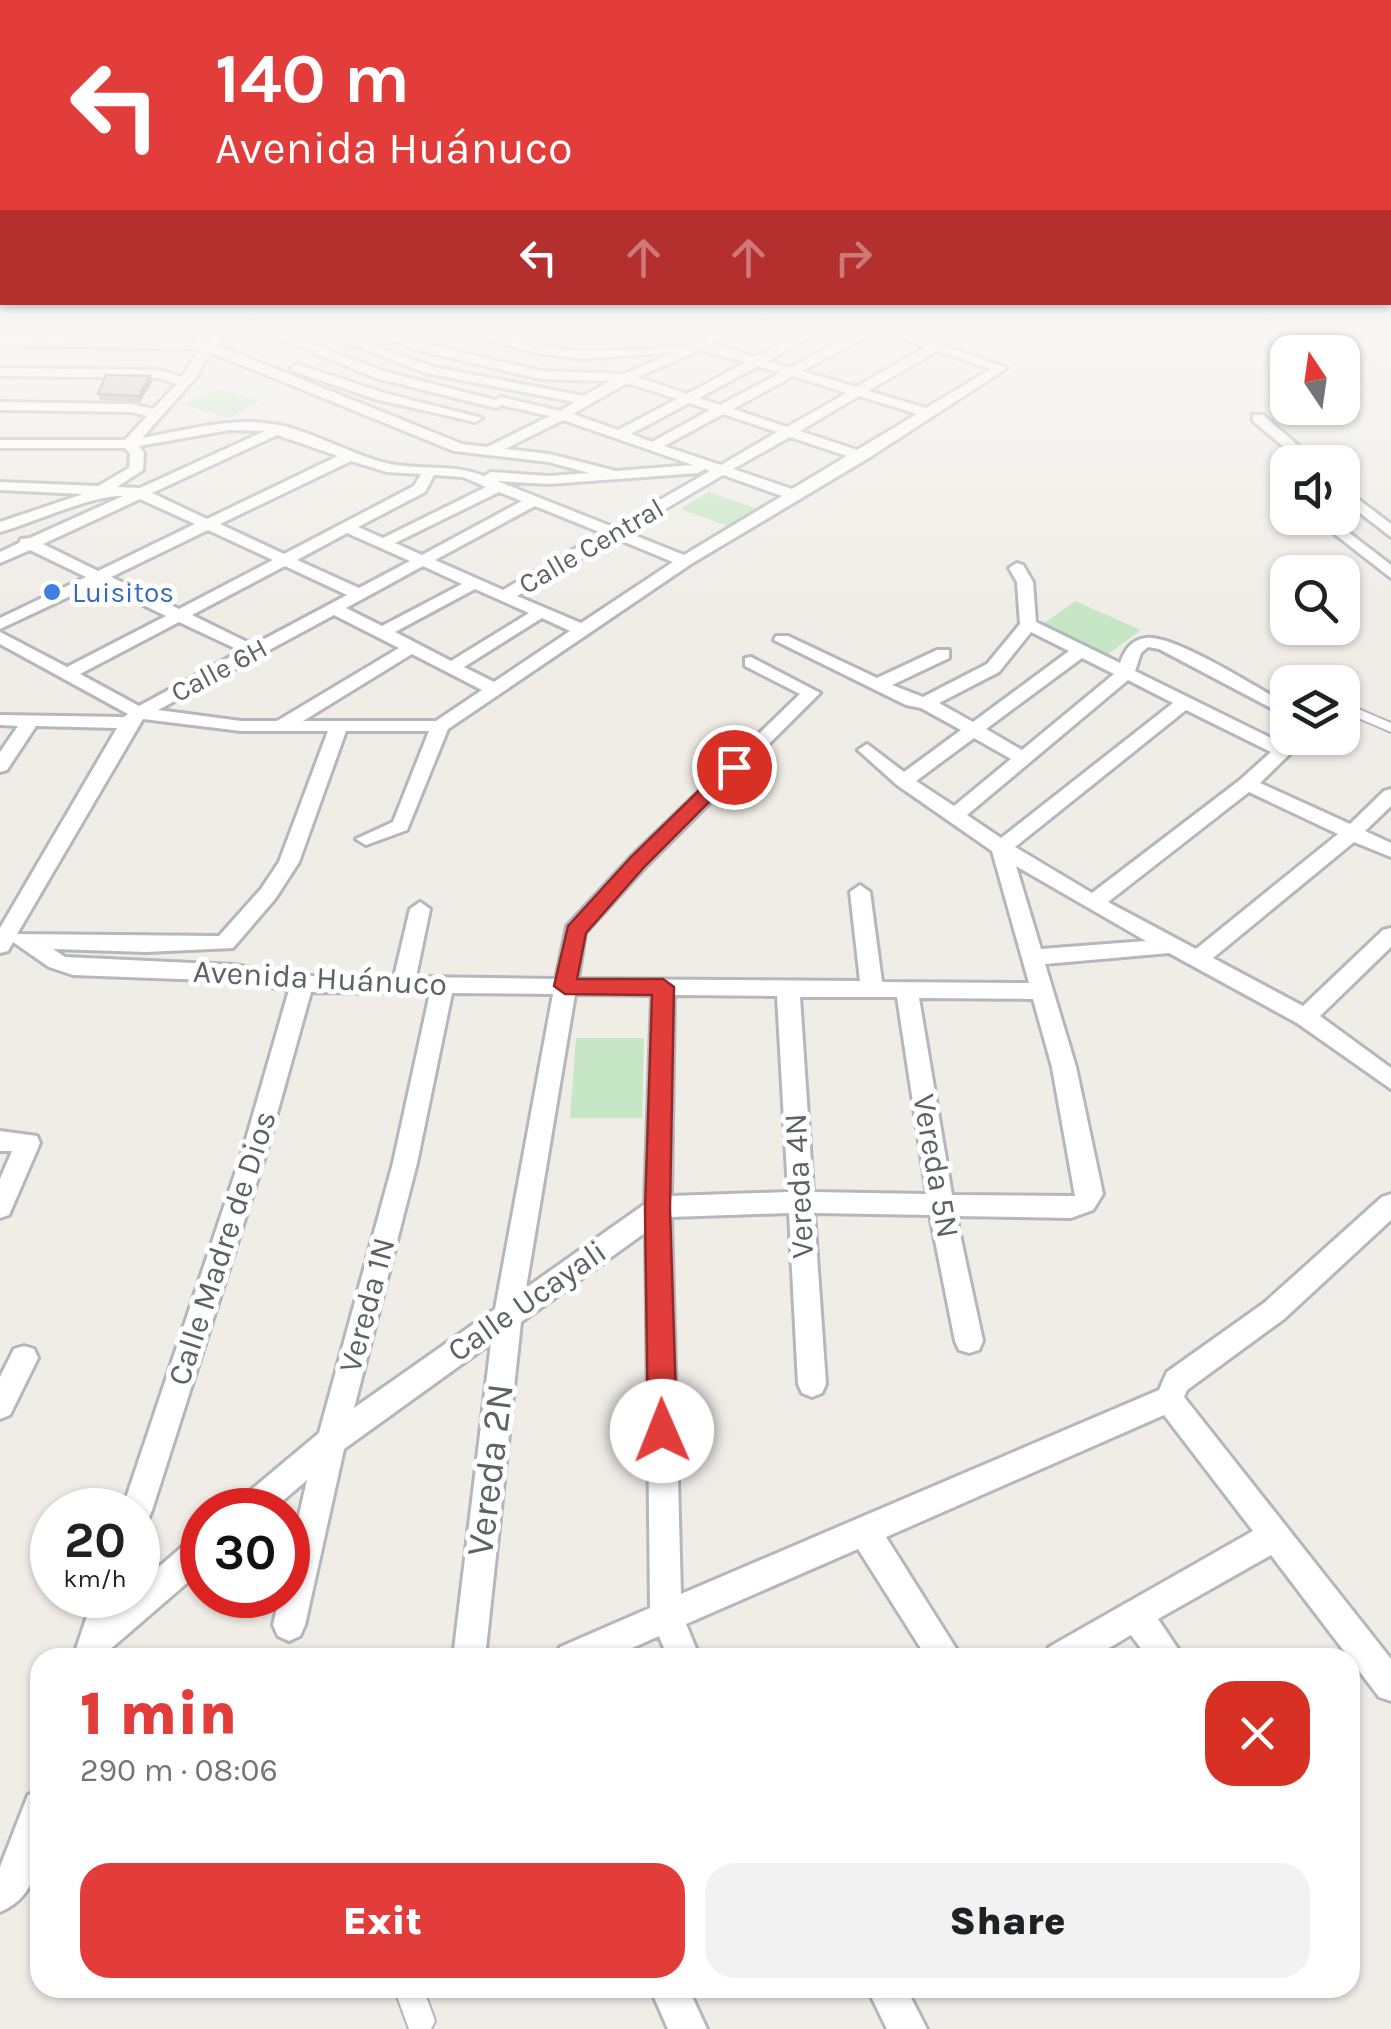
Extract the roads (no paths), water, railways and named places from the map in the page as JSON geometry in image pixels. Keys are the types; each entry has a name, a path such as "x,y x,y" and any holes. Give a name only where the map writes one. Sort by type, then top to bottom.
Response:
{"street":[{"path":"129,444 149,422"},
{"path":"388,422 439,442 479,452 549,458 615,474"},
{"path":"439,442 469,422"},
{"path":"479,452 521,438 549,422"},
{"path":"580,422 796,496"},
{"path":"619,435 644,422"},
{"path":"652,447 699,422"},
{"path":"761,422 862,456"},
{"name":"Calle Central","path":"506,595 802,422"},
{"path":"0,720 134,718 241,726 440,726 686,561 918,422"},
{"path":"1262,422 1290,445"},
{"path":"0,444 129,444 240,425 280,429 388,468 428,472 549,480 686,468 721,470"},
{"path":"0,558 280,429"},
{"path":"0,528 80,502 136,470 137,453 129,444"},
{"path":"0,624 352,455"},
{"path":"67,674 420,489 428,472"},
{"path":"465,472 686,561"},
{"path":"0,486 137,492 360,594"},
{"path":"384,543 497,487"},
{"path":"420,489 498,520"},
{"name":"Calle 6H","path":"134,718 533,501"},
{"path":"1360,505 1391,532"},
{"path":"345,527 584,631"},
{"path":"0,528 252,652"},
{"path":"1342,535 1391,573"},
{"path":"1362,552 1391,546"},
{"path":"926,704 992,668 1009,652 1028,624 1025,582 1017,568"},
{"path":"381,634 477,582"},
{"path":"334,608 494,689"},
{"path":"454,667 541,612"},
{"path":"1028,624 1186,701 1270,736"},
{"path":"0,637 134,718"},
{"path":"782,640 926,704 1023,758"},
{"path":"955,815 1126,673 1129,655 1136,644 1156,642 1270,702"},
{"path":"281,726 411,648"},
{"path":"904,781 1084,649"},
{"path":"877,684 943,654"},
{"name":"Vereda 2N","path":"470,1648 508,1312 575,931 638,862 810,693 751,662"},
{"path":"1001,848 1186,701"},
{"path":"1360,714 1391,728"},
{"path":"134,718 7,942 216,946 225,943 268,894 289,862 339,727"},
{"path":"0,766 30,721"},
{"path":"366,840 400,826 406,818 440,726"},
{"path":"866,750 1001,848 1093,903 1304,1017 1391,1080"},
{"path":"1093,903 1247,784 1277,755"},
{"path":"1247,784 1391,852"},
{"path":"1197,960 1351,834 1391,795"},
{"path":"1001,848 1044,991"},
{"path":"860,892 872,990"},
{"path":"402,985 420,909"},
{"path":"1304,1017 1391,935"},
{"name":"Avenida Huánuco","path":"7,942 73,967 234,973 302,984 1044,991"},
{"path":"1034,957 1172,946"},
{"name":"Calle Madre de Dios","path":"145,1488 254,1153 302,984"},
{"name":"Vereda 1N","path":"289,1625 330,1441 405,1163 443,985"},
{"path":"663,987 658,1209 666,1616 680,1648"},
{"name":"Vereda 4N","path":"788,988 812,1384"},
{"name":"Vereda 5N","path":"907,990 940,1205 969,1341"},
{"name":"Calle Ucayali","path":"276,1488 330,1441 658,1209 677,1205 800,1202 1071,1208 1084,1204 1090,1194 1044,991"},
{"path":"0,1141 28,1142 0,1208"},
{"path":"594,1648 1168,1399 1177,1381 1274,1311 1391,1204"},
{"path":"1,1402 24,1358"},
{"path":"1168,1399 1391,1685"},
{"path":"864,1530 940,1648"},
{"path":"1077,1648 1276,1535"},
{"path":"94,1648 180,1570"},
{"path":"1135,1615 1160,1648"},
{"path":"93,1648 102,1618"},
{"path":"19,1873 30,1838"},
{"path":"412,1998 420,2021"},
{"path":"674,1998 688,2029"},
{"path":"891,1998 908,2029"}],"place":[{"name":"Luisitos","path":"52,592"}]}
